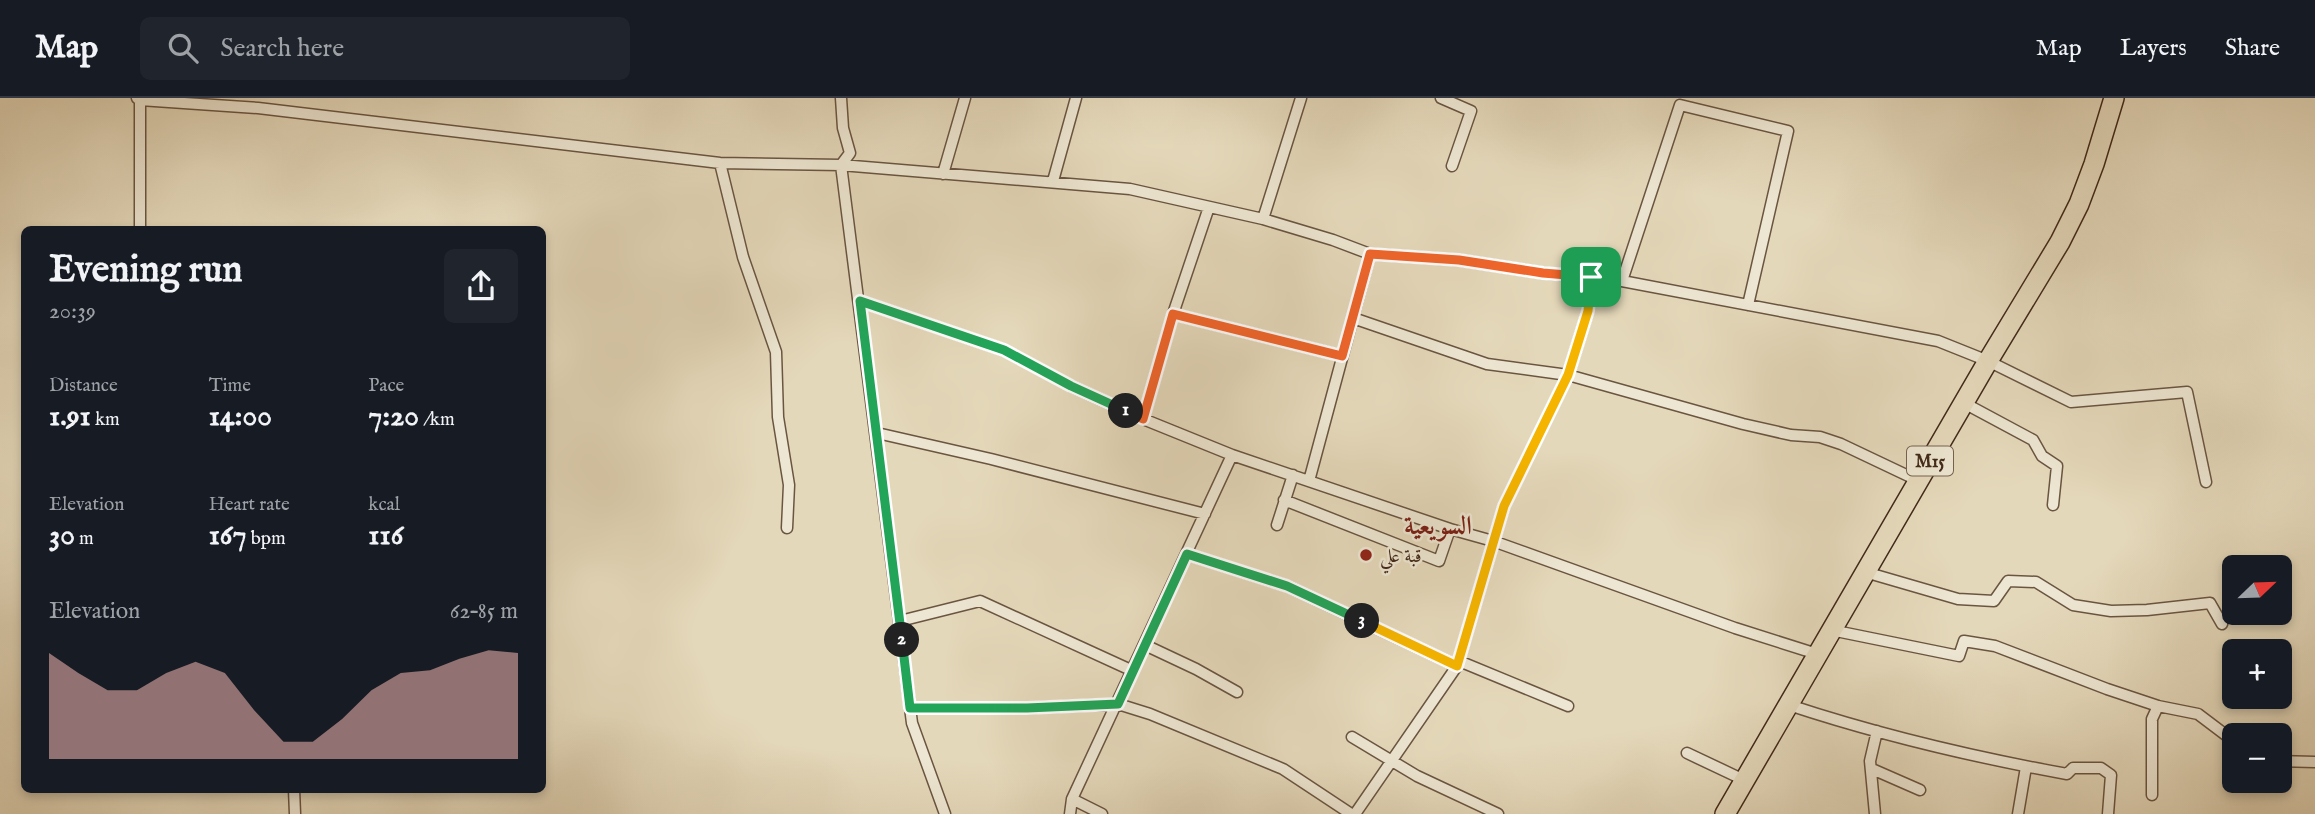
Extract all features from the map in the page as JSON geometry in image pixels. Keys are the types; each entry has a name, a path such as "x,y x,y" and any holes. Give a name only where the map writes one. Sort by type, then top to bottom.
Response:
{"highway":[{"name":"M15","path":"1725,814 1987,361 2070,223 2094,164 2114,98"}],"street":[{"path":"841,98 843,128 850,153 841,165 912,723 945,814"},
{"path":"943,174 965,98"},
{"path":"1053,181 1076,98"},
{"path":"1263,219 1301,98"},
{"path":"1441,98 1471,111 1452,166"},
{"path":"141,226 138,99 258,108 720,163 841,165 1130,189 1263,219 1370,254 1459,260 1543,273 1622,281 1938,341 1987,361 2071,402 2187,392 2206,482"},
{"path":"1622,281 1680,105 1788,131 1748,305"},
{"path":"720,163 743,257 776,352 778,417 789,485 787,528"},
{"path":"1143,419 1173,314 1209,207"},
{"path":"1308,481 1370,254"},
{"path":"910,708 1027,708 1118,704 1150,714 1283,769 1353,814 1458,663 1504,506 1568,375 1588,311 1591,277"},
{"path":"860,301 1004,350 1071,386 1232,455 1450,530 1493,541 1735,628 1817,654"},
{"path":"1173,314 1342,356"},
{"path":"1353,318 1487,363 1568,375 1743,424 1831,440 1919,481"},
{"path":"1964,403 2033,440 2044,458 2057,466 2053,505"},
{"path":"877,433 1205,514"},
{"path":"1070,814 1072,799 1232,455"},
{"path":"1278,525 1293,475"},
{"path":"1284,500 1440,561 1450,530"},
{"path":"1187,554 1287,586 1458,663 1568,706"},
{"path":"1865,572 1958,599 1994,601 2008,581 2036,582 2073,605 2111,611 2210,603 2222,624"},
{"path":"900,621 980,601 1133,671"},
{"path":"1831,629 1959,656 1964,641 1995,646 2106,689 2158,706 2198,714 2222,732"},
{"path":"1145,645 1237,692"},
{"path":"1789,705 1877,731 2026,767 2067,774 2073,768 2107,770 2111,775 2108,814"},
{"path":"2152,795 2152,719 2158,706"},
{"path":"1875,814 1870,761 1877,731"},
{"path":"1352,737 1417,776 1498,814"},
{"path":"1687,753 1744,780"},
{"path":"2292,761 2315,762"},
{"path":"2018,814 2026,767"},
{"path":"1872,769 1920,790"},
{"path":"294,793 295,814"},
{"path":"1072,799 1102,814"}],"place":[{"name":"قبة علي","path":"1366,555"}],"district":[{"name":"السويعية","path":"1438,525"}],"route":[{"path":"1370,254 1459,260 1543,273 1591,277 1588,311 1568,375 1504,506 1457,666 1287,586 1187,554 1118,704 1027,708 910,708 860,301 1004,350 1071,386 1143,419 1173,314 1342,356 1370,254"}]}
